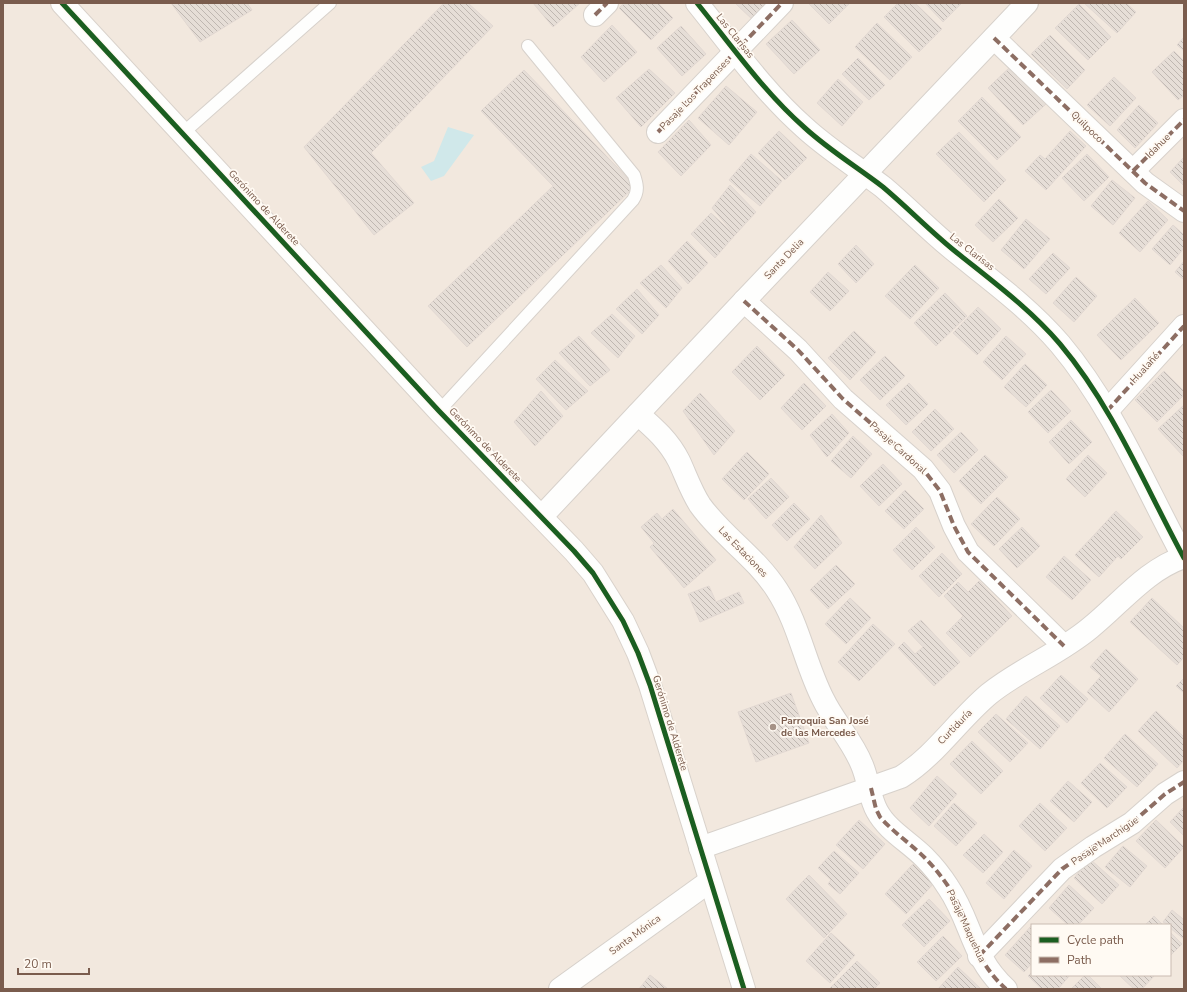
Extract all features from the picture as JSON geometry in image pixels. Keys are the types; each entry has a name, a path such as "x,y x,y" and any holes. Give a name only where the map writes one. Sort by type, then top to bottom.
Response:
{"street":[{"name":"Gerónimo de Alderete","path":"62,3 439,411 542,516 593,573 624,621 650,685 744,989"},
{"name":"Las Clarisas","path":"697,3 758,79 803,127 831,150 883,188 957,253 1001,287 1042,324 1076,365 1107,411 1184,558"},
{"name":"Pasaje Los Trapenses","path":"658,132 782,3"},
{"name":"Santa Delia","path":"542,516 1027,3"},
{"name":"Quilpoco","path":"994,38 1133,171 1161,196 1184,211"},
{"name":"Idahue","path":"1133,171 1184,120"},
{"name":"Pasaje Cardonal","path":"744,301 798,350 843,399 924,469 940,490 954,526 968,552 1064,646"},
{"name":"Hualañé","path":"1107,411 1184,326"},
{"name":"Las Estaciones","path":"638,414 670,446 700,505 764,572 777,590 796,627 823,700 853,745 871,788"},
{"name":"Curtiduría","path":"700,848 901,777 921,763 989,695 1023,670 1064,646 1089,629 1154,571 1184,558"},
{"name":"Pasaje Marchigüe","path":"979,956 1062,869 1093,847 1132,823 1165,794 1184,782"},
{"name":"Pasaje Maquehua","path":"871,788 872,799 880,817 925,858 949,888 958,905 979,956 995,980 1006,989"},
{"name":"Santa Mónica","path":"560,989 710,881"}],"lane":[{"path":"183,133 330,3"},
{"path":"439,411 637,194 637,185 634,175 528,46"}],"shaded area":[{"path":"3,3 1184,3 1184,989 3,989"}],"water":[{"path":"448,127 474,135 444,176 431,181 421,167 434,161"}],"building":[{"path":"171,3 247,3 252,10 200,42"},
{"path":"444,3 468,3 493,26 371,153 414,203 374,235 304,147"},
{"path":"533,3 580,3 553,27"},
{"path":"624,3 658,3 673,18 651,40 619,8"},
{"path":"735,3 769,3 753,20"},
{"path":"850,3 829,24 809,4"},
{"path":"898,3 915,3 942,29 919,52 884,17"},
{"path":"925,3 962,3 943,22"},
{"path":"1084,3 1126,3 1136,12 1117,33"},
{"path":"1079,4 1111,37 1088,60 1055,28"},
{"path":"792,20 820,50 794,74 766,44"},
{"path":"877,23 912,57 890,80 855,47"},
{"path":"612,25 637,52 604,82 581,57"},
{"path":"681,26 706,54 682,76 657,48"},
{"path":"1050,35 1085,70 1067,89 1031,54"},
{"path":"1184,37 1184,51 1177,45"},
{"path":"1174,51 1184,61 1184,95 1178,100 1152,72"},
{"path":"858,58 885,85 869,100 842,74"},
{"path":"1010,67 1046,104 1023,125 988,88"},
{"path":"649,69 675,93 641,127 616,98"},
{"path":"524,70 635,186 467,347 428,306 553,186 481,111"},
{"path":"1114,77 1136,98 1110,126 1087,105"},
{"path":"838,79 863,102 842,126 817,103"},
{"path":"726,86 757,112 729,145 698,118"},
{"path":"982,97 1021,137 997,160 958,121"},
{"path":"1139,105 1158,123 1135,148 1117,130"},
{"path":"689,120 711,145 681,176 658,152"},
{"path":"779,131 807,158 785,180 758,153"},
{"path":"1070,131 1086,146 1046,190 1025,171 1040,155 1045,159"},
{"path":"959,132 1006,180 984,202 936,154"},
{"path":"751,154 782,181 760,206 729,180"},
{"path":"1087,154 1109,177 1084,201 1062,178"},
{"path":"1184,157 1184,186 1170,172"},
{"path":"1112,180 1135,198 1113,225 1091,206"},
{"path":"730,185 756,212 735,235 712,208"},
{"path":"999,199 1018,218 993,242 975,225"},
{"path":"1148,201 1168,220 1140,252 1119,233"},
{"path":"711,213 735,235 715,258 691,234"},
{"path":"1026,219 1050,239 1024,269 1001,250"},
{"path":"1173,225 1184,235 1184,248 1170,265 1152,249"},
{"path":"687,241 708,263 688,284 668,261"},
{"path":"856,245 874,264 856,283 838,264"},
{"path":"1053,253 1070,268 1046,294 1029,279"},
{"path":"1184,261 1184,280 1175,272"},
{"path":"661,265 682,288 666,308 640,283"},
{"path":"915,265 939,288 910,319 885,296"},
{"path":"828,272 849,291 830,311 810,292"},
{"path":"1076,277 1097,296 1074,322 1053,303"},
{"path":"637,289 659,315 642,334 616,309"},
{"path":"945,293 967,316 936,346 914,323"},
{"path":"1135,298 1159,323 1121,360 1097,335"},
{"path":"978,307 1001,329 977,355 953,333"},
{"path":"612,314 635,336 618,358 591,333"},
{"path":"854,331 876,352 850,380 828,358"},
{"path":"579,336 610,370 590,386 559,353"},
{"path":"1006,336 1026,354 1002,380 983,362"},
{"path":"757,346 785,375 760,400 732,372"},
{"path":"885,356 905,376 880,400 860,380"},
{"path":"555,360 588,391 566,410 536,379"},
{"path":"1025,364 1047,385 1026,407 1004,387"},
{"path":"1164,371 1184,391 1184,395 1157,422 1135,400"},
{"path":"804,383 826,406 802,430 781,408"},
{"path":"909,383 928,404 906,425 886,405"},
{"path":"1051,390 1071,411 1048,433 1028,412"},
{"path":"541,391 563,416 535,446 514,422"},
{"path":"700,393 735,431 714,455 683,411"},
{"path":"1184,405 1184,457 1158,429"},
{"path":"935,409 954,429 931,451 912,432"},
{"path":"832,414 849,433 827,457 810,435"},
{"path":"1071,420 1092,442 1069,464 1049,442"},
{"path":"961,432 978,450 954,473 937,455"},
{"path":"853,436 872,454 851,478 831,461"},
{"path":"747,452 769,474 744,500 722,479"},
{"path":"985,455 1008,477 981,504 959,481"},
{"path":"1088,455 1107,473 1085,497 1066,479"},
{"path":"883,464 902,484 879,506 860,486"},
{"path":"771,478 789,497 766,519 748,499"},
{"path":"905,490 924,509 904,529 885,511"},
{"path":"997,497 1020,519 994,546 971,524"},
{"path":"794,503 810,519 787,541 772,525"},
{"path":"673,509 716,560 684,588 650,547 654,543 641,527 657,513 662,519"},
{"path":"1116,511 1143,537 1121,559 1095,534"},
{"path":"821,515 842,543 815,569 794,547"},
{"path":"916,527 935,547 912,570 893,550"},
{"path":"1022,527 1040,546 1017,568 999,549"},
{"path":"1095,534 1118,556 1099,577 1075,555"},
{"path":"942,553 962,574 939,597 919,576"},
{"path":"1064,556 1091,580 1072,600 1046,577"},
{"path":"836,565 855,584 828,609 810,590"},
{"path":"979,581 1012,616 970,657 946,633 963,616 944,596 958,582 968,592"},
{"path":"709,586 716,602 739,592 744,603 700,622 688,594"},
{"path":"850,598 871,618 846,644 825,624"},
{"path":"1152,598 1184,628 1184,657 1177,665 1130,622"},
{"path":"921,620 960,662 934,686 898,648 904,642 915,654 923,647 908,631"},
{"path":"873,624 895,644 859,681 838,662"},
{"path":"1106,649 1138,679 1109,712 1087,692 1101,676 1090,667"},
{"path":"1061,675 1088,699 1067,723 1040,698"},
{"path":"1184,678 1184,693 1176,686"},
{"name":"Parroquia San José de las Mercedes","path":"791,693 809,743 756,762 738,712"},
{"path":"1026,696 1060,726 1040,749 1006,719"},
{"path":"1156,711 1184,737 1184,760 1177,768 1138,731"},
{"path":"996,714 1028,743 1010,762 978,732"},
{"path":"1125,734 1158,764 1137,787 1104,758"},
{"path":"972,741 1003,771 981,794 950,764"},
{"path":"1100,763 1127,787 1107,808 1081,783"},
{"path":"937,776 957,794 929,826 910,808"},
{"path":"1068,781 1092,802 1074,822 1050,801"},
{"path":"954,803 977,823 956,846 934,826"},
{"path":"1040,803 1067,828 1045,851 1019,826"},
{"path":"1184,807 1184,836 1170,822"},
{"path":"859,820 885,844 863,869 836,845"},
{"path":"1156,820 1184,847 1165,868 1136,841"},
{"path":"984,834 1003,852 983,873 963,855"},
{"path":"1123,846 1147,866 1130,887 1105,867"},
{"path":"1014,850 1032,866 1004,899 986,883"},
{"path":"834,851 859,873 840,894 828,884 831,880 818,868"},
{"path":"1090,859 1119,885 1102,904 1074,878"},
{"path":"913,864 934,883 906,914 885,894"},
{"path":"809,875 847,914 824,938 786,899"},
{"path":"1069,885 1094,908 1079,924 1067,924 1049,908"},
{"path":"929,899 950,921 924,947 902,925"},
{"path":"1172,910 1183,919 1184,918 1184,939 1171,929 1171,924 1163,922"},
{"path":"1154,916 1162,924 1146,924"},
{"path":"1031,926 1031,964 1024,972 1005,955"},
{"path":"831,933 855,955 830,983 806,961"},
{"path":"1171,933 1182,944 1171,955"},
{"path":"943,936 962,956 936,981 917,962"},
{"path":"857,961 880,983 874,989 829,989"},
{"path":"958,967 980,988 979,989 938,989"},
{"path":"1031,973 1031,976 1069,976 1058,989 1042,989 1028,976"},
{"path":"650,975 668,989 639,989"},
{"path":"1084,976 1089,976 1102,989 1071,989"},
{"path":"1120,976 1154,976 1142,989 1134,989"}],"marked path":[{"path":"595,15 607,3"},
{"path":"658,132 782,3"},
{"path":"994,38 1145,183 1184,211"},
{"path":"1133,171 1184,120"},
{"path":"744,301 798,350 843,399 923,469 940,491 954,526 968,552 1064,646"},
{"path":"1107,411 1184,326"},
{"path":"979,956 1062,869 1093,847 1132,823 1165,794 1184,782"},
{"path":"871,788 876,809 880,817 925,858 948,886 956,899 978,952 994,977 1006,989"}],"cycle path":[{"path":"62,3 439,411 574,551 593,573 623,621 638,653 650,685 744,989"},
{"path":"697,3 748,68 790,114 824,144 883,187 946,244 997,284 1036,319 1060,344 1079,368 1112,420 1184,558"}],"place":[{"name":"Parroquia San José de las Mercedes","path":"773,727"}]}
